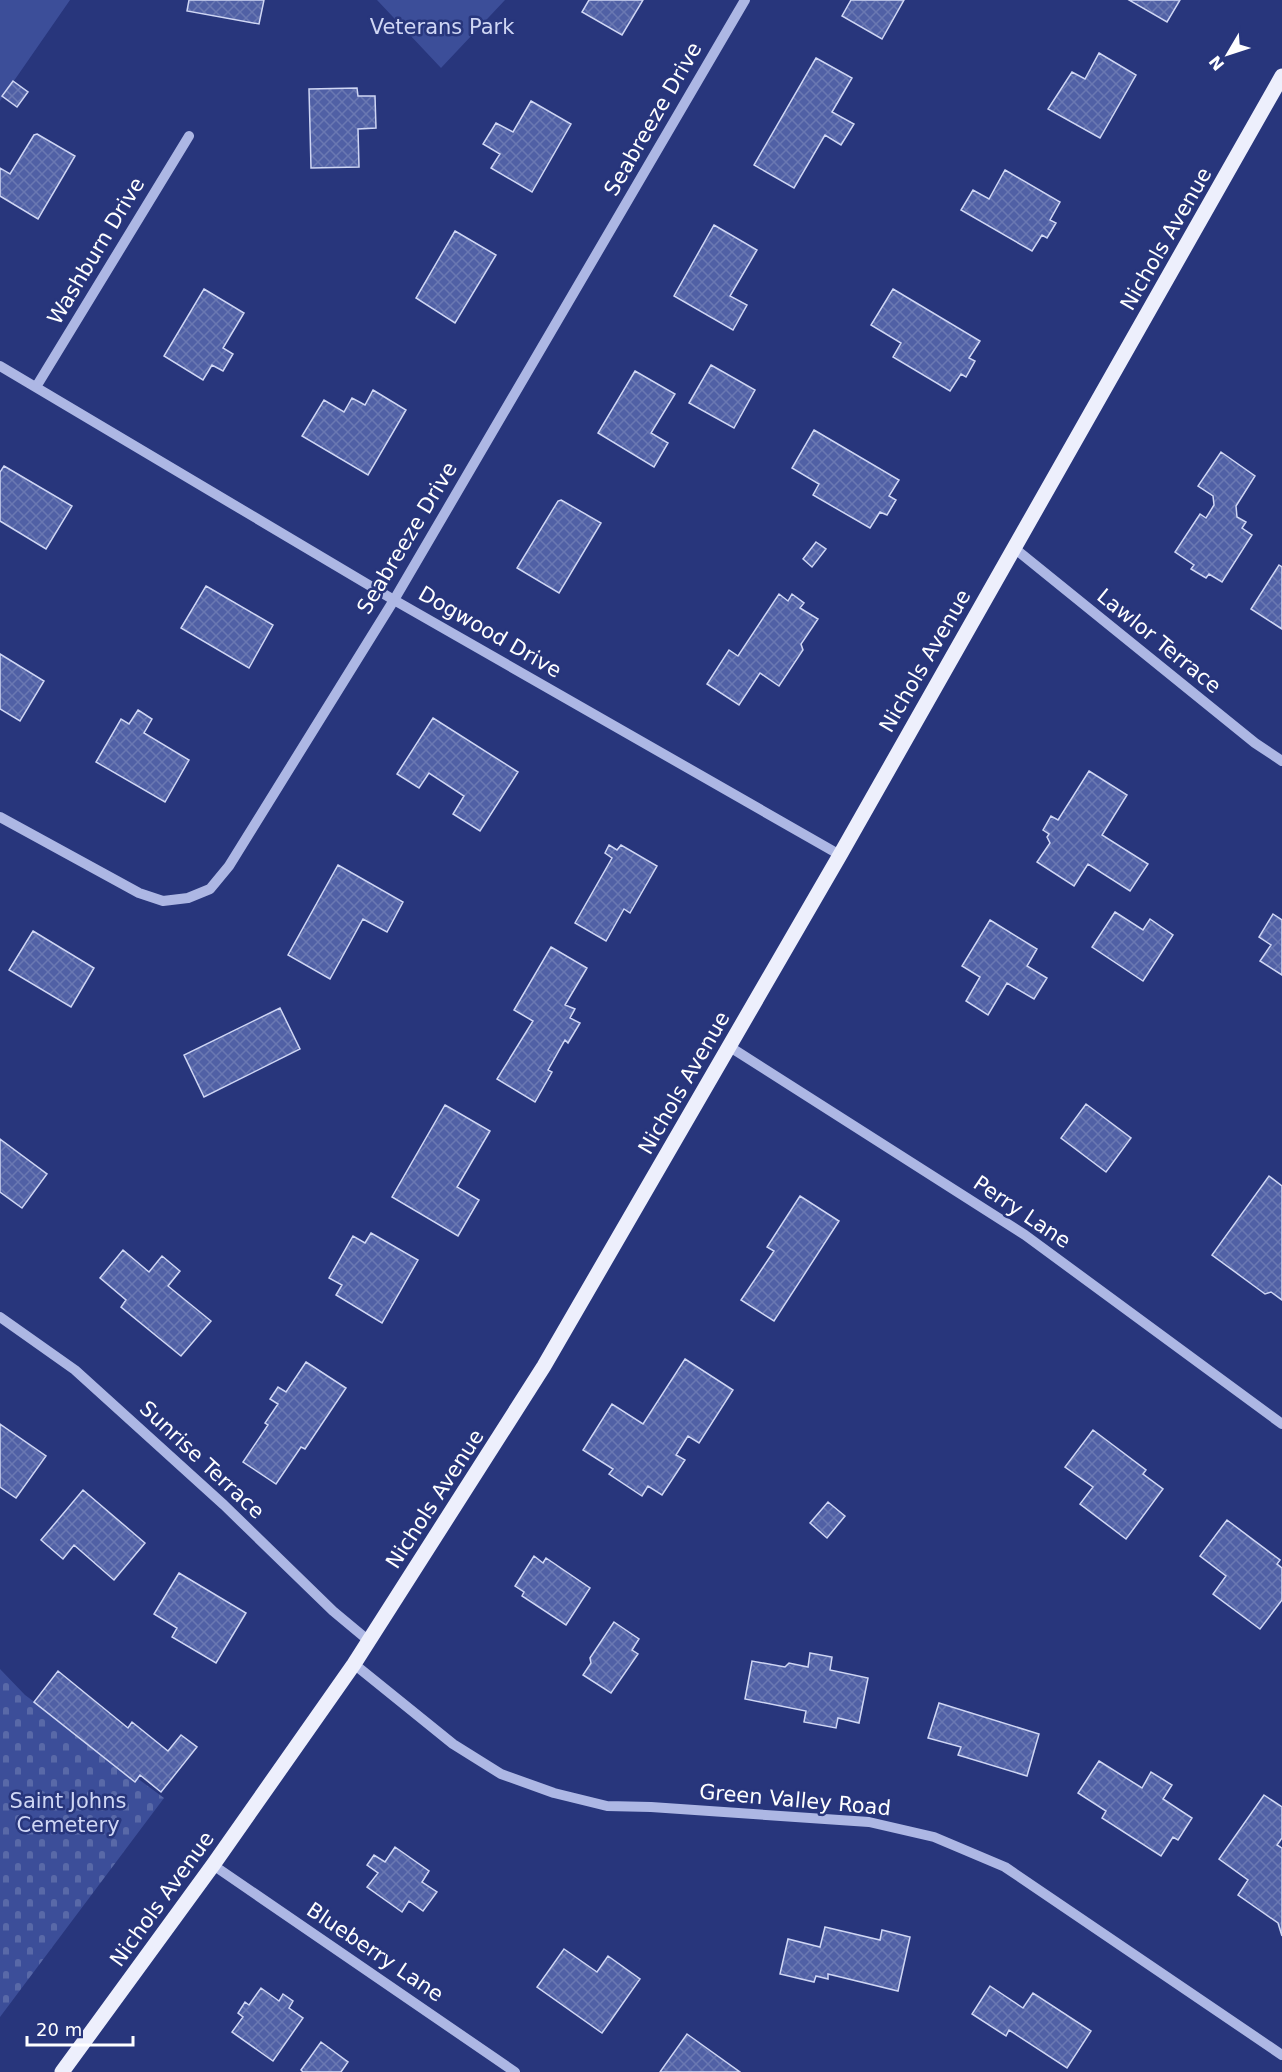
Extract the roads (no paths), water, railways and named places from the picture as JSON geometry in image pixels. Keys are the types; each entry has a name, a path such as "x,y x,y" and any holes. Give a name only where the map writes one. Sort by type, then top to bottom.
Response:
{"main road":[{"name":"Nichols Avenue","path":"62,2072 213,1865 354,1664 544,1366 840,855 1282,76"}],"street":[{"name":"Seabreeze Drive","path":"0,816 139,893 163,901 188,898 210,889 229,867 394,600 745,0"},
{"name":"Washburn Drive","path":"36,387 189,136"},
{"name":"Dogwood Drive","path":"0,366 394,600 840,855"},
{"name":"Lawlor Terrace","path":"1014,548 1255,743 1282,761"},
{"name":"Perry Lane","path":"730,1047 1025,1235 1282,1425"},
{"name":"Sunrise Terrace","path":"0,1317 75,1370 224,1505 333,1611 369,1641"},
{"name":"Green Valley Road","path":"354,1664 453,1744 501,1774 554,1793 607,1806 869,1822 934,1837 1005,1867 1282,2055"},
{"name":"Blueberry Lane","path":"213,1865 515,2072"}],"park label":[{"name":"Veterans Park","path":"442,27"},
{"name":"Saint Johns Cemetery","path":"68,1813"}]}
